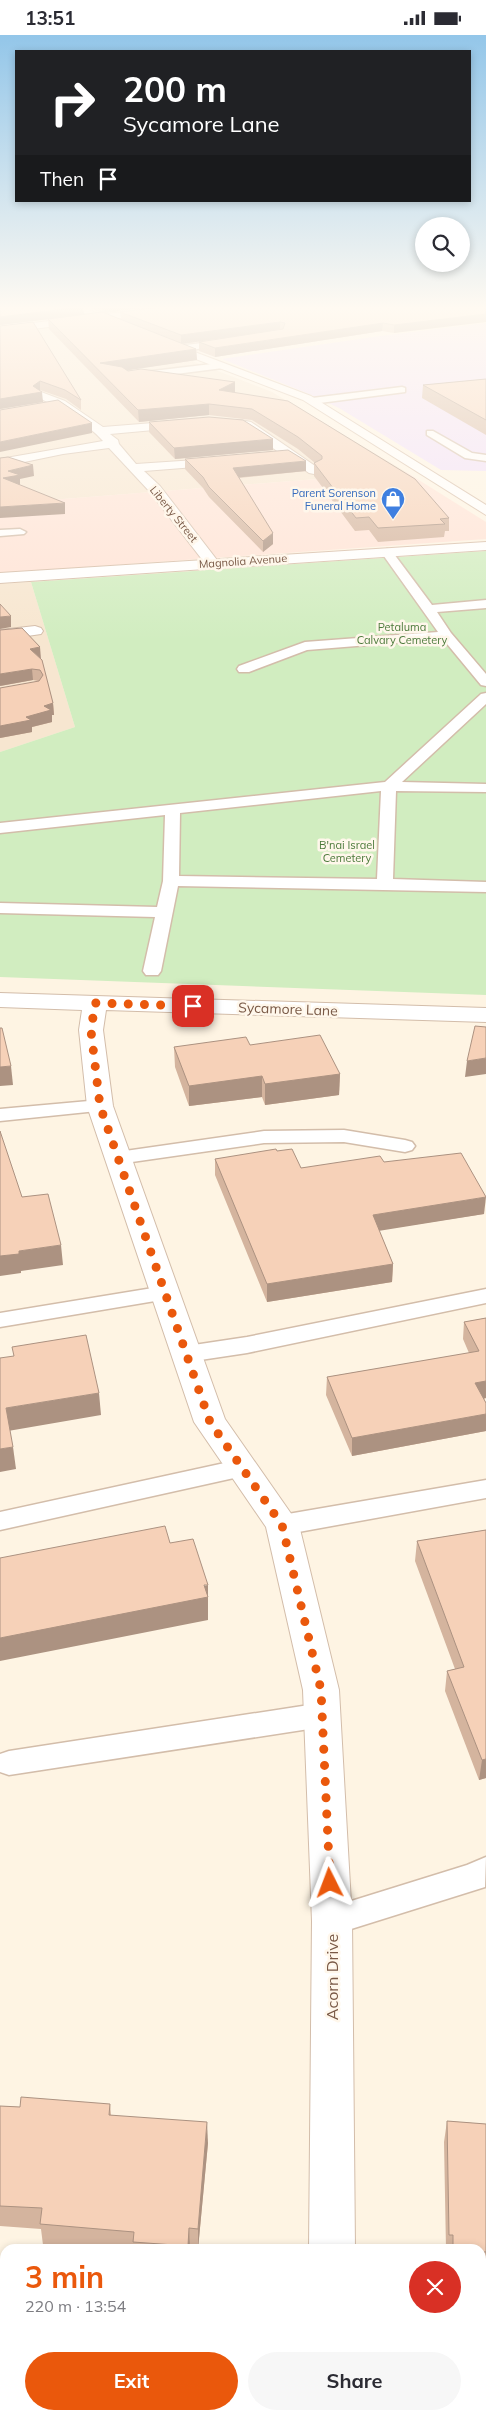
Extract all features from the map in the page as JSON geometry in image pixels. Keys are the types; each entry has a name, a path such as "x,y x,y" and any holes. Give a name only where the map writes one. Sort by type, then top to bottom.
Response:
{"street":[{"name":"Liberty Street","path":"83,418 102,431 114,443 133,468 155,489 212,563"},
{"path":"339,418 486,511"},
{"path":"102,431 199,422"},
{"path":"231,422 247,425 314,470"},
{"path":"0,463 63,449 114,443"},
{"path":"272,456 292,454"},
{"path":"133,468 232,460"},
{"name":"Magnolia Avenue","path":"0,578 486,546"},
{"path":"0,635 36,631"},
{"name":"Sycamore Lane","path":"0,1000 486,1015"},
{"name":"Acorn Drive","path":"95,1003 91,1031 100,1106 210,1422 282,1525 321,1690 332,1921 332,2244"}],"lane":[{"path":"430,433 469,456 486,458"},
{"path":"0,533 20,531"},
{"path":"387,552 446,635 486,682"},
{"path":"429,609 486,604"},
{"path":"244,669 305,646 446,635"},
{"path":"385,884 389,786 486,697"},
{"path":"0,828 389,786 486,788"},
{"path":"152,971 171,881 173,809"},
{"path":"171,881 486,887"},
{"path":"0,908 164,912"},
{"path":"0,1115 100,1106"},
{"path":"118,1157 264,1137 344,1136 405,1146"},
{"path":"0,1320 165,1293"},
{"path":"186,1354 247,1345 486,1296"},
{"path":"0,1521 243,1469"},
{"path":"282,1525 486,1489"},
{"path":"9,1763 322,1715"},
{"path":"332,1921 474,1877 486,1871"}],"shaded area":[{"path":"0,418 316,418 406,472 0,504"},
{"path":"356,418 486,418 486,471 441,470"},
{"path":"406,472 486,522 486,539 0,573 0,504"},
{"path":"31,582 75,727 0,752 0,584"}],"green space":[{"name":"B'nai Israel Cemetery","path":"486,551 486,995 0,977 0,752 75,727 31,582"}],"building":[{"path":"0,418 85,418 92,423 0,442"},
{"path":"194,418 243,420 273,439 174,448 149,422"},
{"path":"267,418 316,418 415,479 449,518 440,519 445,524 378,528 369,517 356,518 314,463 322,459 322,456 298,437"},
{"path":"288,450 306,461 233,468 273,533 263,541 209,487 203,477 185,459"},
{"path":"8,457 33,465 8,471 20,475 3,478 65,503 0,507 0,458"},
{"path":"0,604 11,616 0,617"},
{"path":"22,628 40,647 30,649 42,660 53,703 44,706 51,710 26,717 31,720 0,726 0,688 39,681 43,675 40,670 32,669 0,674 0,630"},
{"path":"475,1026 486,1027 486,1058 467,1061"},
{"path":"0,1028 2,1028 11,1066 0,1067"},
{"path":"320,1035 340,1074 265,1084 262,1076 189,1086 174,1047 246,1037 250,1045"},
{"path":"0,1131 22,1197 48,1194 61,1245 19,1251 19,1254 0,1256"},
{"path":"276,1149 277,1151 292,1149 301,1168 380,1156 384,1162 461,1153 486,1197 373,1215 393,1264 267,1284 215,1159"},
{"path":"486,1318 486,1381 475,1383 486,1403 486,1414 352,1438 327,1377 479,1351 464,1322"},
{"path":"86,1335 99,1393 6,1408 13,1447 0,1449 0,1358 14,1356 12,1347"},
{"path":"165,1526 170,1543 193,1539 208,1585 204,1585 208,1597 0,1638 0,1558"},
{"path":"486,1530 486,1759 482,1760 447,1671 464,1667 417,1541"},
{"path":"21,2097 110,2104 109,2115 207,2122 198,2229 189,2228 188,2244 133,2242 134,2232 40,2224 42,2208 0,2206 0,2106 20,2107"},
{"path":"447,2121 486,2124 486,2244 453,2244 453,2235 449,2235"}],"place":[{"name":"Parent Sorenson Funeral Home","path":"393,520"}],"route":[{"path":"193,1006 95,1003 91,1031 100,1106 210,1422 282,1525 321,1690 330,1883"}],"park label":[{"name":"Petaluma Calvary Cemetery","path":"402,633"}]}
